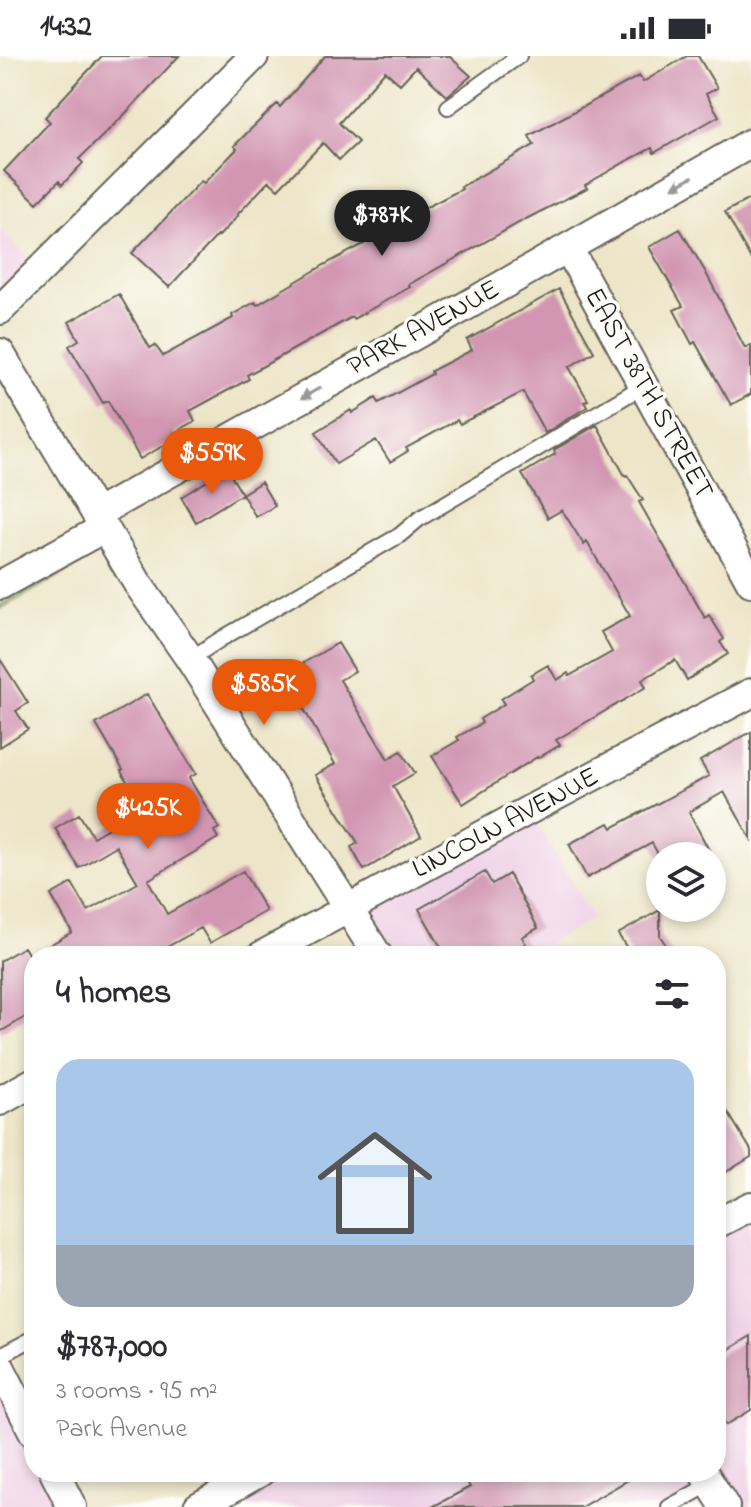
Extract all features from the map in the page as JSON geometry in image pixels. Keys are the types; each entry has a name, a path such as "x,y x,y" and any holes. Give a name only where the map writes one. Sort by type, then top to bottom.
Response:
{"street":[{"path":"0,310 254,56"},
{"name":"PARK AVENUE","path":"0,585 100,521 751,143"},
{"name":"EAST 38TH STREET","path":"568,248 751,582"},
{"path":"0,353 138,584 190,659 372,946"},
{"name":"LINCOLN AVENUE","path":"280,946 751,693"},
{"path":"0,1101 24,1088"},
{"path":"726,1219 751,1206"},
{"path":"0,1367 24,1414"},
{"path":"59,1482 72,1507"},
{"path":"198,1507 242,1482"}],"lane":[{"path":"448,107 519,56"},
{"path":"190,659 643,386"},
{"path":"0,1356 24,1343"},
{"path":"669,1507 713,1488"}],"shaded area":[{"path":"0,228 40,271 0,310"},
{"path":"529,810 593,918 544,946 372,946 349,909"},
{"path":"751,1206 751,1507 198,1507 242,1482 726,1482 726,1219"},
{"path":"0,1367 24,1414 24,1482 59,1482 72,1507 0,1507"}],"green space":[{"path":"82,563 0,609 0,605"}],"building":[{"path":"102,56 179,56 79,159 83,163 62,185 59,181 37,203 4,171 50,122 45,117"},
{"path":"325,56 449,56 471,76 447,96 416,67 400,84 385,71 339,123 358,142 339,160 323,143 278,189 269,181 169,287 132,253 201,181 204,183 237,149 234,146 252,128 277,104 280,107"},
{"path":"687,56 698,56 717,88 706,94 719,116 654,153 652,148 625,162 585,185 587,188 247,375 249,379 190,411 195,421 174,433 177,438 140,459 108,401 103,403 69,346 79,340 69,322 119,294 150,348 155,345 163,356 364,244 360,238 388,222 390,226 462,189 534,145 529,136 639,76 643,82"},
{"path":"751,198 751,259 725,212"},
{"path":"680,229 745,348 751,345 751,394 731,405 674,310 683,306 649,247"},
{"path":"559,289 594,352 569,367 588,400 584,402 587,407 545,433 523,392 460,424 457,420 406,448 408,451 390,462 376,440 336,464 316,432 351,410 352,413 376,398 379,403 432,374 431,371 472,350 467,340"},
{"path":"597,425 625,476 643,500 639,502 705,618 709,615 724,639 720,642 728,654 687,680 675,660 642,680 646,687 556,740 560,745 463,804 432,756 482,723 480,719 504,704 501,699 533,679 531,675 548,665 557,680 612,652 601,632 630,616 587,542 584,545 562,510 548,518 522,474 555,454 554,450"},
{"path":"227,469 242,494 196,522 181,497"},
{"path":"261,482 275,506 256,517 242,494"},
{"path":"338,643 355,671 340,680 388,759 401,751 415,773 393,786 421,836 364,870 351,847 358,843 315,775 335,764 284,674"},
{"path":"0,659 28,703 16,711 28,729 0,747"},
{"path":"147,694 196,774 189,778 219,828 214,831 218,838 148,880 167,914 243,871 266,911 210,943 201,928 169,946 48,946 72,932 51,895 72,883 88,911 138,883 116,846 79,868 55,828 79,814 93,837 142,808 96,724"},
{"path":"751,732 751,839 724,792 689,812 705,842 646,842 646,846 587,878 569,844 609,823 612,828 709,776 700,761"},
{"path":"485,872 492,884 509,874 538,928 522,937 527,946 440,946 419,909"},
{"path":"646,918 646,922 660,922 660,936 666,946 626,946 618,934"},
{"path":"24,947 24,1018 0,1032 0,961"},
{"path":"726,1109 751,1150 751,1157 726,1172"},
{"path":"751,1336 751,1410 726,1425 726,1351"},
{"path":"467,1482 625,1482 581,1507 432,1507 470,1487"}]}
